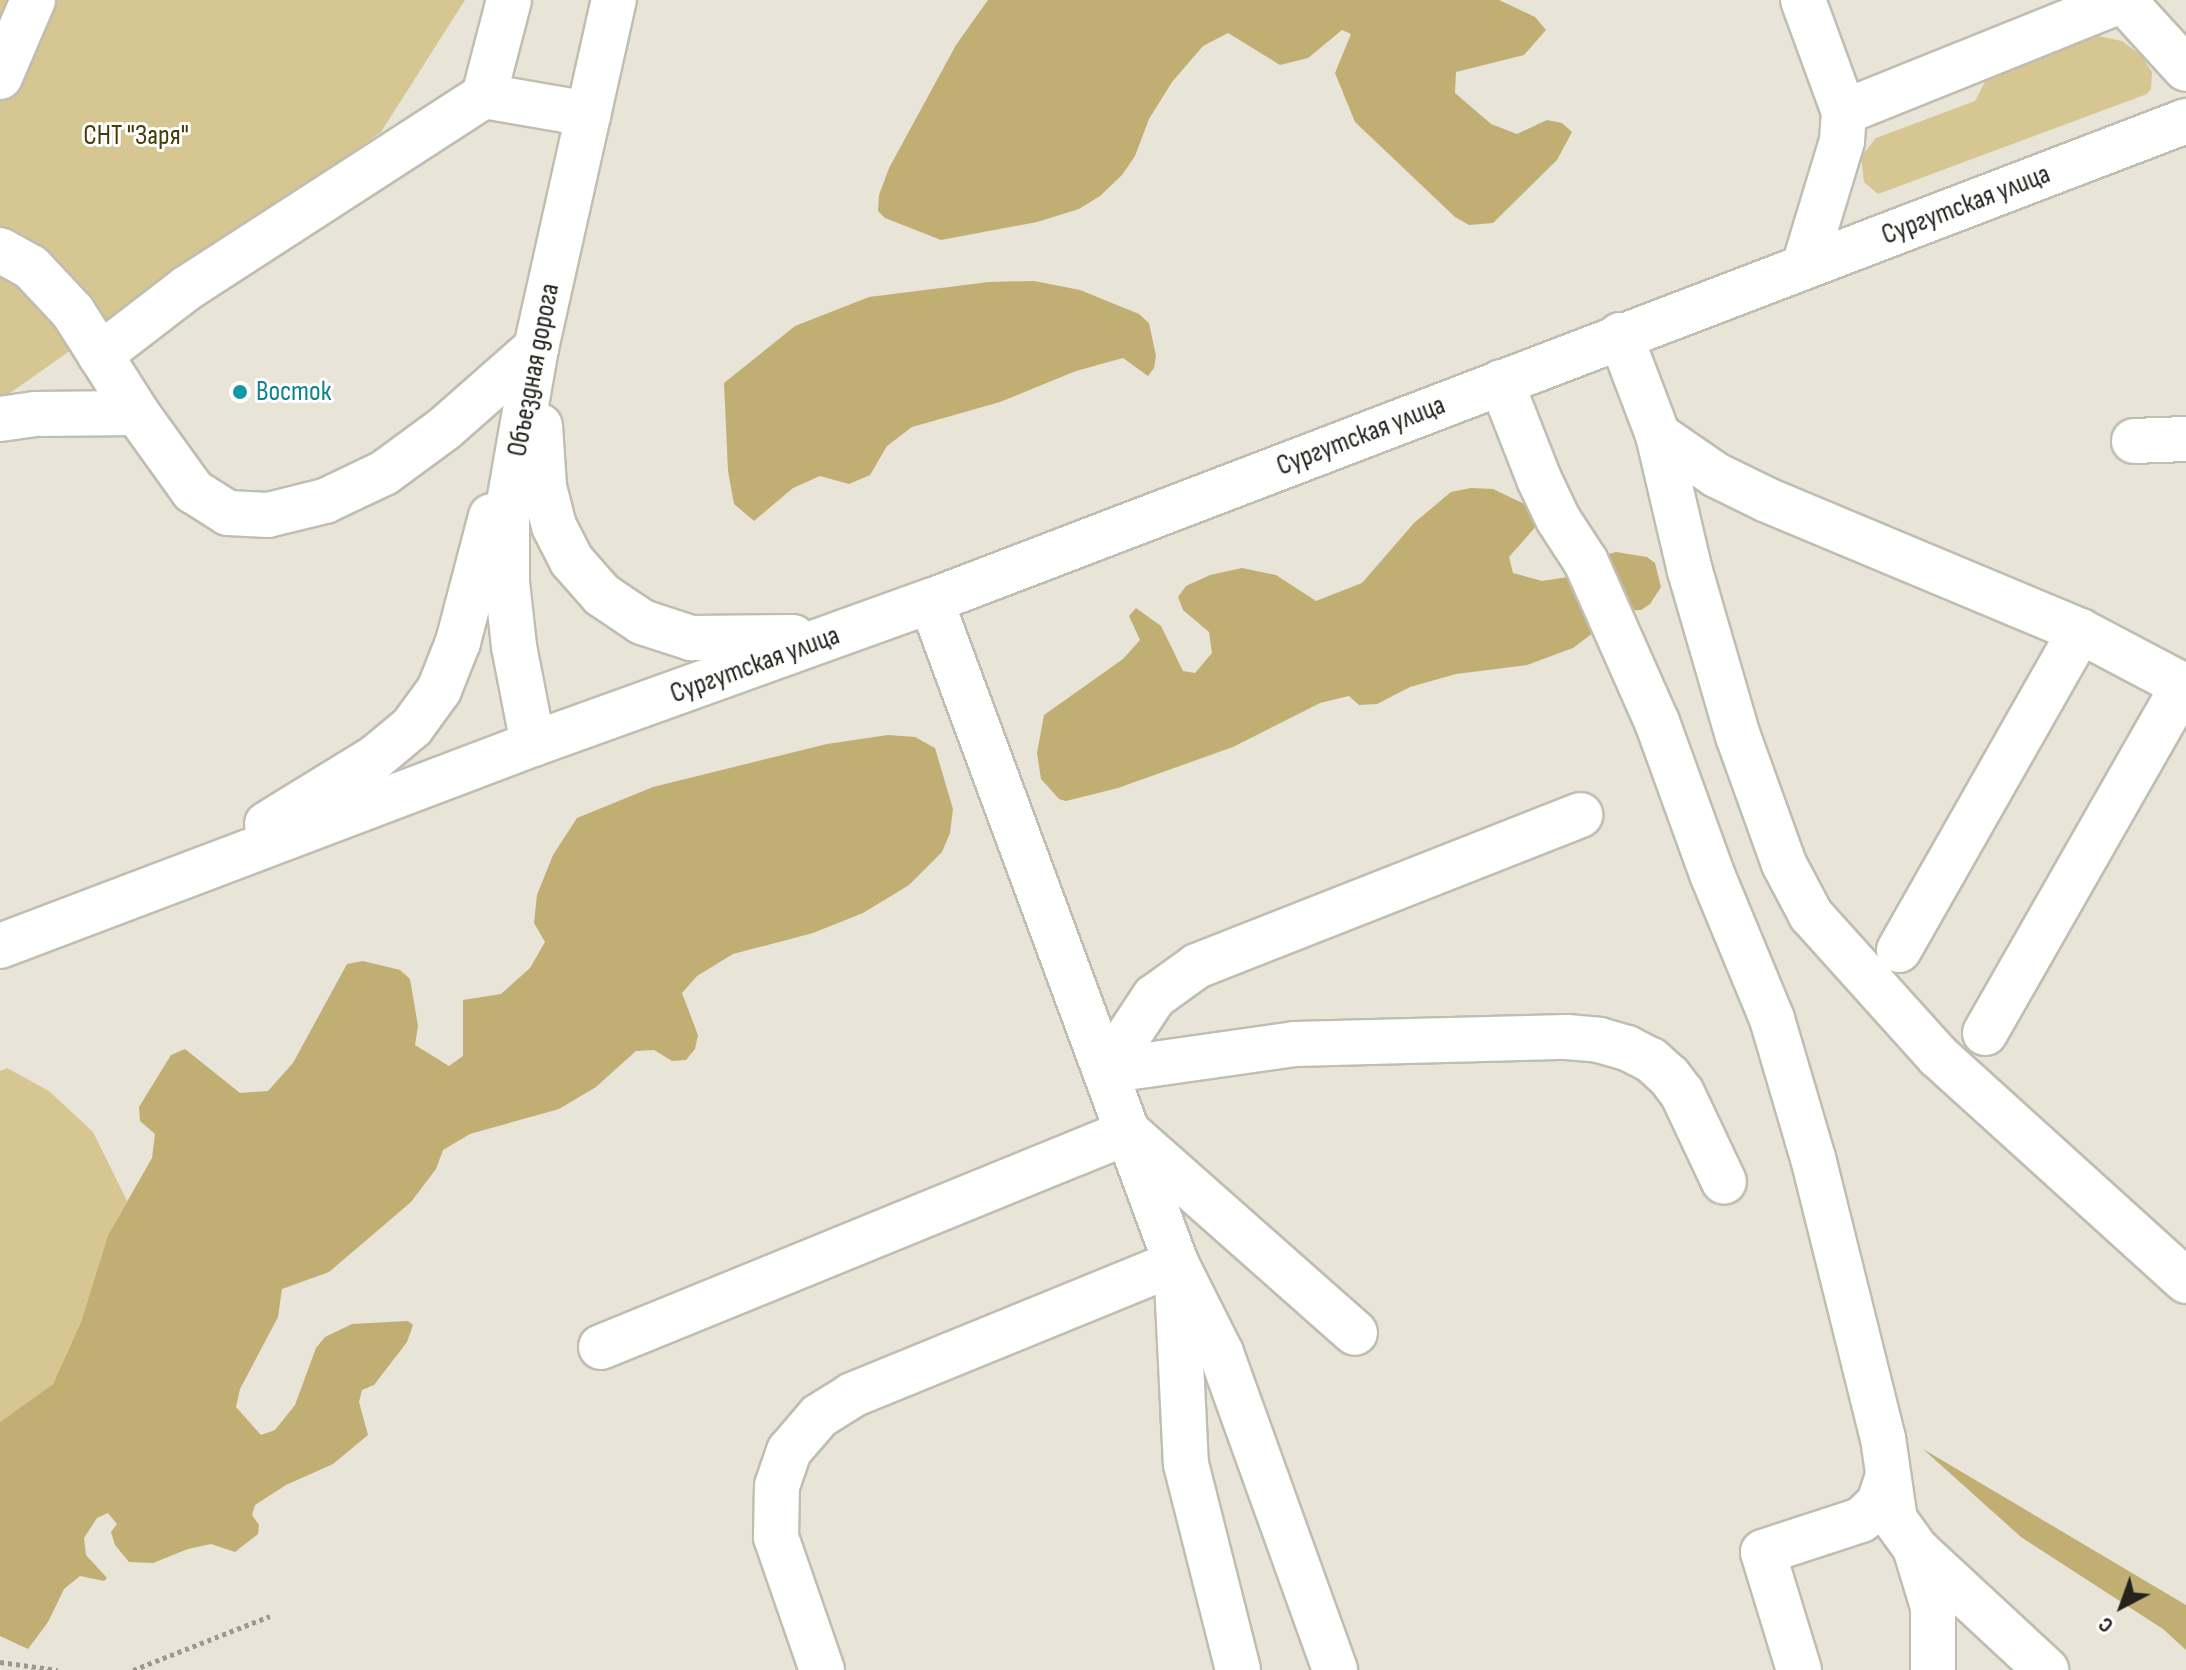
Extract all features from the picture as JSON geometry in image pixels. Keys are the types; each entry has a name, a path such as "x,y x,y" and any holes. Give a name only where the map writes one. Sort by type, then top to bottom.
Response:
{"main road":[{"path":"0,77 33,0"},
{"path":"100,355 187,288 484,96 509,0"},
{"name":"Объездная дорога","path":"533,744 514,646 507,583 507,514 536,348 614,0"},
{"path":"1803,0 1844,112 1842,141 1804,266"},
{"path":"1844,112 2123,0 2186,69"},
{"path":"484,96 588,114"},
{"name":"Сургутская улица","path":"172,882 533,744 931,601 2186,121"},
{"path":"0,250 31,267 73,312 137,413 193,491 228,513 268,515 325,501 384,473 444,429 536,348"},
{"path":"1620,335 1658,435 1690,571 1738,736 1784,864 1811,915 1938,1056 2186,1281"},
{"path":"536,348 544,487 554,526 572,561 602,595 642,622 691,638 837,636"},
{"path":"0,946 172,882 376,757 412,727 439,690 458,642 536,348"},
{"path":"1501,382 1539,479 1558,519 1586,562 1657,722 1712,874 1772,1019 1839,1261 1883,1438 1895,1520 1916,1549 2046,1670"},
{"path":"0,419 34,414 137,413"},
{"path":"1658,435 1716,475 1767,500 2080,631 2185,686 1985,1033"},
{"path":"2134,441 2186,439"},
{"path":"931,601 1176,1263 1221,1353 1335,1670"},
{"path":"1899,950 2080,631"},
{"path":"1105,1071 1154,997 1197,966 1580,815"},
{"path":"1105,1071 1295,1044 1567,1037 1599,1040 1627,1048 1651,1060 1669,1076 1682,1093 1724,1182"},
{"path":"1128,1132 1355,1333"},
{"path":"601,1347 1128,1132"},
{"path":"822,1670 776,1537 777,1486 789,1451 819,1416 852,1395 1176,1263"},
{"path":"1176,1263 1186,1464 1238,1670"},
{"path":"1799,1670 1763,1552 1861,1520 1879,1503 1887,1478"},
{"path":"1916,1549 1933,1607 1933,1670"}],"path":[{"path":"133,1670 270,1616"},
{"path":"0,1662 57,1670"}],"green space":[{"name":"СНТ \"Заря\"","path":"0,0 465,0 381,132 0,400"},
{"path":"2098,36 2122,41 2141,55 2152,72 2151,89 2147,94 1878,194 1864,182 1861,157 1876,138 1975,101 1989,74"},
{"path":"7,1068 49,1091 93,1132 127,1201 108,1235 81,1322 53,1384 0,1422 0,1071"}],"shaded area":[{"path":"988,0 1499,0 1535,17 1546,30 1524,55 1456,72 1455,93 1491,124 1517,134 1547,120 1562,123 1572,132 1557,160 1493,223 1469,225 1455,217 1355,122 1335,73 1351,34 1342,30 1308,58 1280,65 1228,33 1203,46 1172,82 1149,119 1135,156 1122,175 1100,196 1079,209 1037,222 941,240 885,218 878,211 879,195 889,168 956,45"},
{"path":"1034,281 1080,290 1139,314 1149,323 1156,356 1154,368 1148,376 1123,358 1076,371 1000,402 912,427 887,446 870,475 849,484 820,476 793,488 754,521 734,504 728,471 724,383 795,326 869,297 989,282"},
{"path":"1471,488 1493,489 1537,510 1538,524 1509,557 1513,573 1542,581 1568,577 1593,558 1616,552 1647,557 1655,563 1661,587 1650,604 1641,610 1622,611 1573,648 1527,665 1456,674 1410,687 1377,704 1359,705 1349,696 1320,703 1233,747 1118,788 1066,801 1059,799 1041,779 1037,753 1044,715 1123,659 1140,640 1129,616 1136,608 1161,626 1183,671 1195,673 1212,653 1209,632 1183,610 1178,597 1186,586 1210,575 1242,568 1276,575 1316,601 1362,583 1414,523 1451,492"},
{"path":"888,735 915,737 935,748 953,809 950,833 942,852 909,885 863,913 813,933 733,954 697,976 682,993 698,1035 695,1049 686,1060 672,1061 654,1050 636,1051 596,1087 559,1109 470,1134 443,1150 436,1169 411,1202 329,1272 282,1289 278,1317 240,1389 236,1407 261,1435 275,1430 295,1405 316,1348 325,1337 352,1324 408,1321 413,1325 407,1342 374,1385 362,1390 359,1402 368,1435 333,1464 286,1485 255,1505 252,1515 259,1525 258,1534 235,1552 211,1544 188,1549 153,1563 129,1562 115,1545 111,1532 117,1524 108,1513 97,1518 84,1538 86,1555 107,1578 104,1581 80,1576 64,1589 48,1622 28,1649 0,1636 0,1422 53,1384 81,1322 108,1235 152,1158 155,1134 140,1121 139,1107 171,1055 185,1049 240,1093 268,1091 293,1063 347,964 363,961 400,970 410,979 418,1026 415,1045 449,1066 463,1056 463,1000 501,994 530,968 545,942 534,923 537,895 553,855 577,818 653,787 827,744"},
{"path":"1923,1449 2186,1605 2186,1650 2163,1629 2021,1537"}],"place":[{"name":"Восток","path":"240,392"}]}
